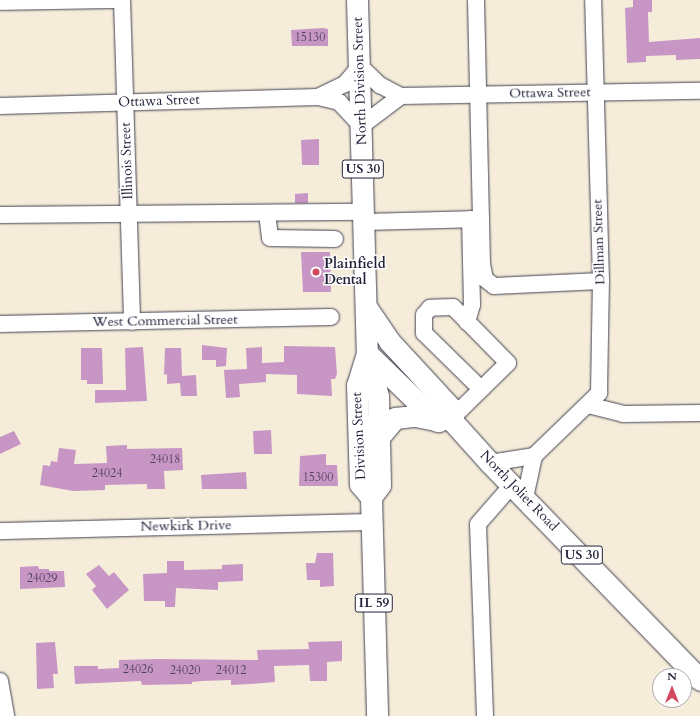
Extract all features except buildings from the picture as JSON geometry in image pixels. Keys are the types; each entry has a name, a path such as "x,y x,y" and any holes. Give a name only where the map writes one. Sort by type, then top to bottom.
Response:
{"main road":[{"name":"North Division Street","path":"357,0 367,308 367,353"},
{"name":"North Joliet Road","path":"367,308 389,341 451,408 448,420"},
{"name":"North Joliet Road","path":"367,353 448,420 700,680"},
{"name":"Division Street","path":"367,353 378,396 380,485 371,496"},
{"name":"Division Street","path":"367,353 357,385 360,484 371,496 377,716"},
{"path":"379,437 395,418 415,416 448,420"}],"street":[{"path":"0,2 117,0"},
{"name":"Illinois Street","path":"122,0 132,322"},
{"path":"467,322 472,305 475,219 478,94 476,0"},
{"name":"Dillman Street","path":"534,456 588,405 599,392 601,281 593,0"},
{"path":"360,66 380,85 400,96 361,126"},
{"name":"Ottawa Street","path":"318,97 345,84 360,66"},
{"name":"Ottawa Street","path":"400,96 700,91"},
{"name":"Ottawa Street","path":"0,106 318,97 339,102 361,126"},
{"path":"0,215 267,213 364,217 475,219"},
{"path":"267,213 270,238 335,239"},
{"path":"475,219 485,278 494,286 601,281"},
{"path":"448,420 481,390 508,363 453,307 430,308 424,315 424,333 481,390"},
{"name":"West Commercial Street","path":"0,324 330,316"},
{"path":"588,405 623,414 700,413"},
{"path":"490,463 534,456"},
{"path":"485,716 478,524 519,492 534,456"},
{"name":"Newkirk Drive","path":"0,531 372,522"},
{"path":"0,681 6,716"}],"place":[{"name":"Plainfield Dental","path":"316,272"}]}
